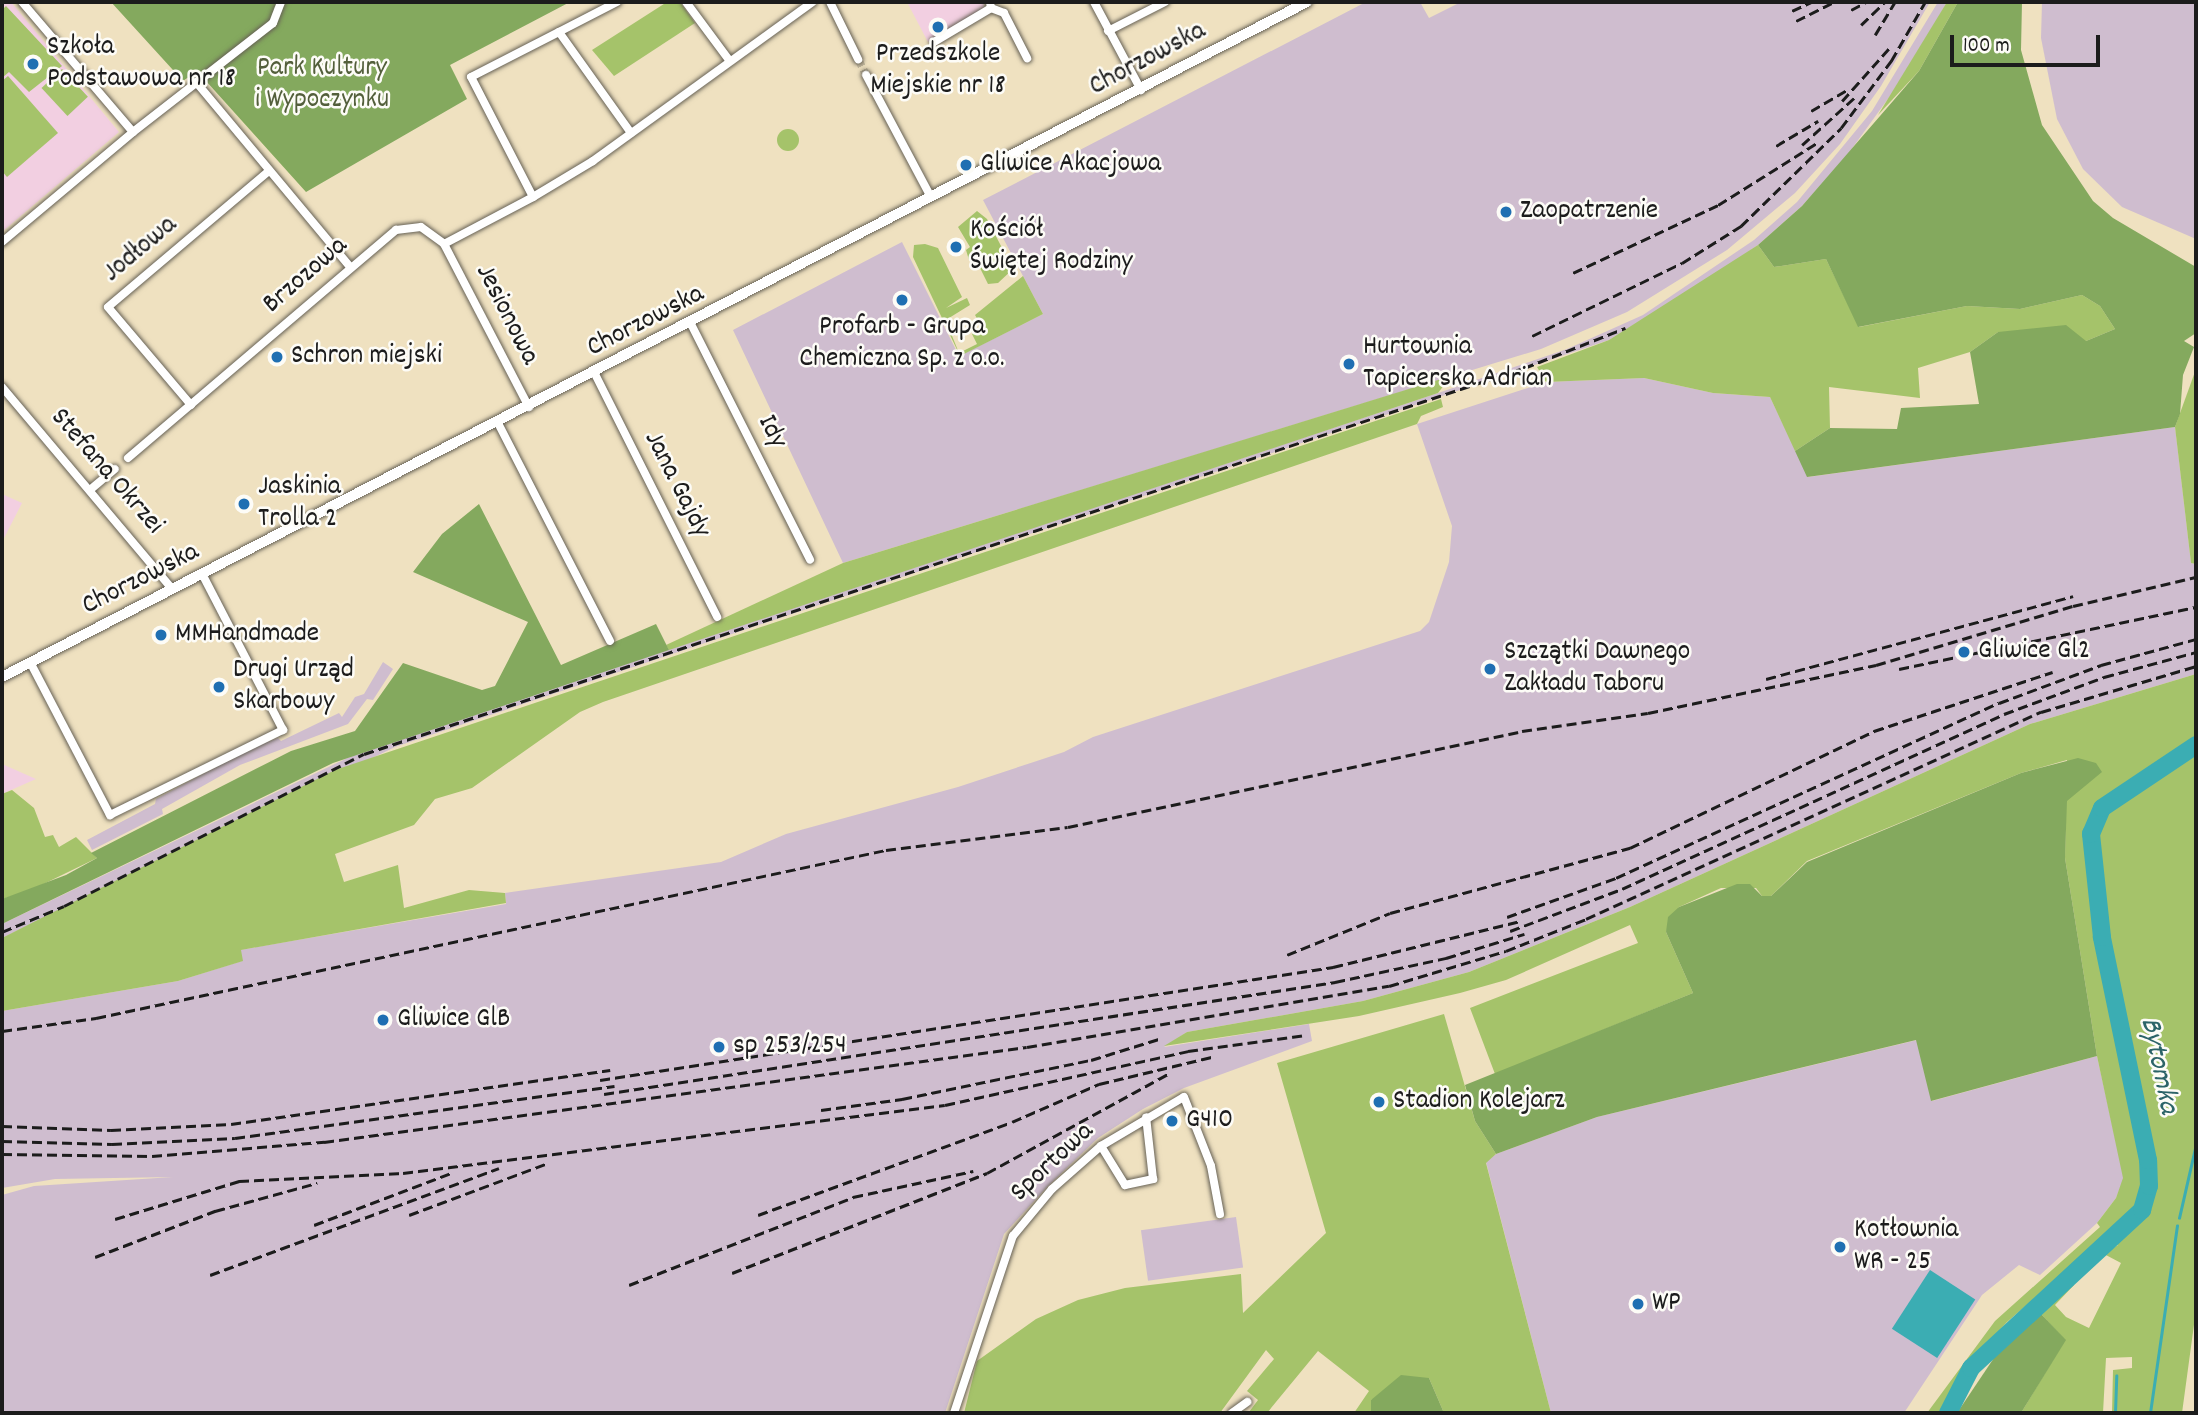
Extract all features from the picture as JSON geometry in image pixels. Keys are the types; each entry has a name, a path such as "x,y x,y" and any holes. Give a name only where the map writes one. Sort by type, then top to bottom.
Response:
{"main road":[{"name":"Chorzowska","path":"2,677 691,324 1305,2"}],"street":[{"path":"22,2 132,132"},
{"path":"2,242 132,132 273,23 281,2"},
{"path":"533,197 471,77 617,2"},
{"path":"686,2 729,60"},
{"path":"444,244 533,197 631,133 813,2"},
{"path":"830,2 858,59"},
{"path":"1094,2 1140,90"},
{"path":"1108,31 1166,2"},
{"path":"934,42 990,5 1004,13 1027,58"},
{"path":"559,32 631,133"},
{"path":"866,75 931,197"},
{"path":"196,82 350,267"},
{"name":"Jodłowa","path":"191,405 108,307 269,171"},
{"name":"Brzozowa","path":"128,458 350,267 404,226 430,230 444,244"},
{"name":"Jesionowa","path":"444,244 529,407"},
{"name":"Idy","path":"691,324 810,560"},
{"name":"Jana Gajdy","path":"594,373 717,617"},
{"name":"Stefana Okrzei","path":"2,387 173,589"},
{"path":"498,423 610,641"},
{"path":"91,489 115,469"},
{"path":"30,662 110,815 283,730 202,574"},
{"name":"Sportowa","path":"954,1413 1013,1236 1052,1189 1101,1146 1184,1097 1211,1166 1220,1214"},
{"path":"1101,1146 1125,1185 1153,1179 1146,1117"},
{"path":"1232,1413 1247,1402"}],"shaded area":[{"name":"Szkoła Podstawowa nr 18","path":"2,2 11,2 119,132 2,232"},
{"name":"Przedszkole Miejskie nr 18","path":"907,2 983,2 985,9 928,42"},
{"path":"1366,2 1420,2 1429,18 1461,2 1930,2 1881,86 1840,144 1795,193 1727,250 1627,312 1541,349 843,563 733,330 902,242 959,356 1043,314 983,200"},
{"path":"1938,2 1947,2 1911,67 1848,154 1802,206 1758,245 1704,282 1609,340 395,747 2,938 2,924 364,750 1438,393 1567,349 1643,315 1754,240 1797,202 1872,111"},
{"path":"2042,2 2196,2 2196,239 2122,207 2083,169 2057,119 2041,38"},
{"path":"1644,378 1713,393 1770,397 1808,477 2175,427 2191,563 2196,564 2196,674 2030,724 1630,907 1469,972 1363,1001 1187,1032 1164,1047 1309,1024 1312,1041 1184,1088 1143,1109 1098,1138 1047,1187 1004,1234 945,1413 2,1413 2,1195 34,1186 173,1177 55,1179 2,1188 2,1011 178,981 242,961 240,950 506,904 505,893 721,862 786,834 958,787 1064,752 1093,737 1420,631 1429,622 1449,562 1452,526 1417,424 1546,382"},
{"path":"2,494 22,503 2,542"},
{"path":"383,662 393,669 373,700 367,699 348,724 240,765 162,809 163,814 92,850 87,840 155,804 156,799 256,746 278,738 281,741 339,713 342,717 355,697 364,694"},
{"path":"2,764 36,779 2,794"},
{"path":"1917,1040 1932,1101 2097,1056 2124,1178 2116,1198 2097,1223 2040,1275 2019,1265 1982,1295 1904,1413 1551,1413 1486,1162 1496,1154 1597,1117"},
{"path":"1236,1217 1243,1268 1148,1281 1141,1230"}],"green space":[{"name":"Park Kultury i Wypoczynku","path":"111,2 570,2 450,65 467,99 306,192 197,71 183,81"},
{"path":"667,2 680,2 695,23 614,76 592,50"},
{"path":"1947,2 1958,2 1919,71 1878,115"},
{"path":"1958,2 2022,2 2021,50 2042,125 2093,201 2113,218 2196,267 2196,333 2184,341 2194,347 2183,375 2180,414 2175,427 1807,477 1795,451 1830,428 1897,429 1901,408 1979,404 1970,352 1998,332 2066,325 2086,341 2115,329 2100,306 2082,295 2020,309 1967,306 1858,327 1826,259 1774,267 1758,245 1802,206 1919,71"},
{"path":"6,6 62,66 29,92 9,72 2,78 2,10"},
{"path":"62,69 88,97 67,116 42,88"},
{"path":"8,76 58,133 7,177 2,171 2,81"},
{"path":"788,129 796,132 799,140 796,148 788,151 780,148 777,140 780,132"},
{"path":"977,211 987,219 1013,269 998,283 988,284 975,258 969,260 966,250 970,247 958,227"},
{"path":"925,244 938,248 962,297 946,308 967,298 970,305 949,318 948,326 959,353 977,344 972,334 982,327 975,315 1023,276 1043,314 960,356 913,257 914,245"},
{"path":"1758,245 1774,267 1826,259 1859,327 1967,306 2020,309 2082,295 2100,306 2115,329 2086,341 1998,332 1970,352 1918,368 1920,398 1829,387 1830,428 1795,451 1770,397 1713,393 1644,378 1546,382 1537,367 1609,340"},
{"path":"2196,369 2196,564 2191,563 2175,427"},
{"path":"1451,376 1438,393 669,650 666,645 843,563"},
{"path":"1441,399 1443,407 1421,416 1417,424 603,702 580,712 472,788 435,799 414,825 335,854 344,882 398,865 404,908 469,890 505,893 506,903 241,950 243,961 178,981 2,1011 2,938 335,770"},
{"path":"479,504 561,665 656,624 669,650 333,763 2,924 2,899 66,875 97,858 91,853 291,751 355,731 403,663 482,690 495,686 528,622 413,572 442,534"},
{"path":"2196,674 2196,1310 2182,1413 2112,1413 2113,1370 2132,1368 2132,1357 2106,1358 2103,1413 2021,1413 2065,1340 2041,1314 2070,1284 2074,1285 2055,1305 2066,1317 2089,1328 2121,1263 2104,1254 2118,1245 2107,1235 2007,1322 1968,1365 1943,1413 1927,1413 1995,1321 2100,1227 2097,1223 2116,1198 2123,1178 2097,1056 2065,858 2067,760 2021,773 1807,861 1771,896 1762,896 1756,888 1721,888 1679,907 1666,932 1693,993 1495,1074 1470,1008 1638,943 1630,925 1506,980 1460,993 1359,1016 1164,1046 1187,1032 1363,1001 1469,972 1630,907 2030,724"},
{"path":"2078,758 2096,763 2102,772 2067,801 2065,858 2097,1056 1931,1101 1916,1040 1597,1117 1496,1154 1475,1121 1465,1085 1693,993 1666,932 1668,917 1679,907 1737,884 1750,884 1762,896 1771,896 1807,862 2021,773"},
{"path":"12,790 34,808 45,837 53,835 59,847 76,837 97,858 27,892 2,899 2,794"},
{"path":"1444,1014 1475,1121 1496,1154 1486,1163 1551,1413 1444,1413 1429,1378 1371,1400 1371,1413 1354,1413 1369,1391 1318,1351 1267,1413 1240,1413 1249,1412 1258,1400 1247,1391 1274,1359 1266,1350 1220,1413 964,1413 977,1361 1036,1319 1078,1300 1125,1288 1241,1274 1243,1313 1326,1233 1277,1063"},
{"path":"2041,1314 2066,1340 2021,1413 1957,1413 2002,1346"},
{"path":"1401,1375 1429,1378 1444,1413 1371,1413 1371,1400"}],"water":[{"path":"1930,1270 1975,1299 1937,1358 1892,1329"}],"waterway":[{"name":"Bytomka","path":"1948,1413 1971,1368 2142,1210 2149,1186 2148,1160 2102,937 2091,834 2102,808 2196,745"},
{"path":"2179,1218 2196,1144"},
{"path":"2150,1413 2177,1226"},
{"path":"2115,1413 2116,1376"}],"tunnel":[{"path":"858,59 866,75"}],"railway":[{"path":"1792,11 1811,2"},
{"path":"1796,21 1834,2"},
{"path":"1851,10 1866,2"},
{"path":"1861,25 1885,2"},
{"path":"1875,35 1895,2"},
{"path":"1532,336 1682,263 1741,226 1841,128 1891,61 1925,2"},
{"path":"1842,101 1891,46"},
{"path":"1811,111 1847,90"},
{"path":"1802,145 1854,98"},
{"path":"1776,146 1818,121"},
{"path":"1573,273 1718,205 1817,143"},
{"path":"2,932 64,906 364,754 1524,368 1625,328"},
{"path":"2,1031 96,1018 886,850 1068,827 1522,731 1648,713 1876,665 2073,606 2196,577"},
{"path":"1766,679 2073,596"},
{"path":"1899,669 2196,607"},
{"path":"1507,917 1616,878 1999,703 2101,665 2196,639"},
{"path":"1510,931 1622,889 2004,714 2104,677 2196,652"},
{"path":"2,1154 152,1156 324,1142 1027,1047 1389,986 1506,951 1586,919 2041,712 2196,666"},
{"path":"1287,955 1390,913 1630,848 1874,731 2052,672"},
{"path":"600,1080 1333,967 1520,921"},
{"path":"604,1094 1335,982 1446,958 1524,934"},
{"path":"115,1219 239,1181 403,1173 945,1105 1188,1051 1306,1035"},
{"path":"821,1110 902,1099 1091,1060 1159,1039"},
{"path":"758,1215 1012,1122 1099,1084 1216,1056"},
{"path":"2,1126 111,1130 231,1124 610,1070"},
{"path":"732,1273 987,1173 1170,1073"},
{"path":"2,1141 112,1144 235,1138 614,1086"},
{"path":"409,1215 548,1163"},
{"path":"210,1275 499,1168"},
{"path":"629,1285 853,1197 973,1171"},
{"path":"314,1225 451,1173"},
{"path":"95,1257 215,1211 317,1183"}],"place":[{"name":"Przedszkole Miejskie nr 18","path":"938,27"},
{"name":"Szkoła Podstawowa nr 18","path":"33,64"},
{"name":"Gliwice Akacjowa","path":"966,165"},
{"name":"Zaopatrzenie","path":"1506,212"},
{"name":"Kościół Świętej Rodziny","path":"956,247"},
{"name":"Profarb - Grupa Chemiczna Sp. z o.o.","path":"902,300"},
{"name":"Schron miejski","path":"277,357"},
{"name":"Hurtownia Tapicerska Adrian","path":"1349,364"},
{"name":"Jaskinia Trolla 2","path":"244,504"},
{"name":"MMHandmade","path":"161,635"},
{"name":"Gliwice Gl2","path":"1964,652"},
{"name":"Szczątki Dawnego Zakładu Taboru","path":"1490,669"},
{"name":"Drugi Urząd Skarbowy","path":"219,687"},
{"name":"Gliwice GlB","path":"383,1020"},
{"name":"sp 253/254","path":"719,1047"},
{"name":"Stadion Kolejarz","path":"1379,1102"},
{"name":"G410","path":"1172,1121"},
{"name":"Kotłownia WR - 25","path":"1840,1247"},
{"name":"WP","path":"1638,1304"}]}
